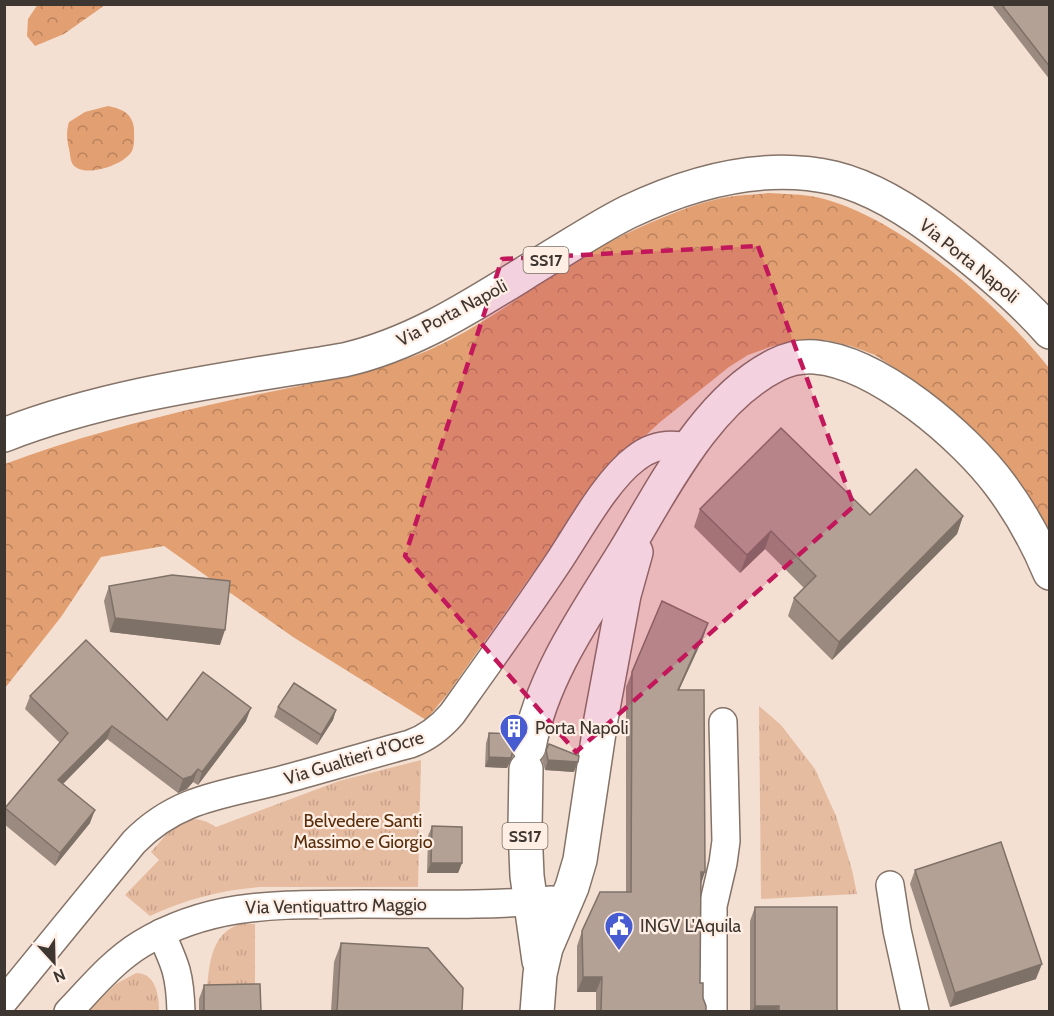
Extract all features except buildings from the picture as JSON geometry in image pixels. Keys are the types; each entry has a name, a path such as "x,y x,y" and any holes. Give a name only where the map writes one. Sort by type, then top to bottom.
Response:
{"main road":[{"name":"Via Porta Napoli","path":"4,435 113,402 344,360 381,350 440,324 627,213 688,188 750,174 780,172 835,178 880,197 937,231 968,255 1050,332"},
{"name":"SS17","path":"530,902 525,828 528,758 535,722 546,692 564,654 687,447 734,397 766,371 801,357 816,357 838,362 881,382 930,412 968,448 1000,484 1016,507 1050,573"},
{"name":"SS17","path":"537,1011 540,974 550,937 577,872 582,850 601,719 624,595 638,546 654,504"},
{"path":"530,902 539,951 540,974"}],"street":[{"name":"Via Gualtieri d'Ocre","path":"4,1001 134,842 164,816 202,799 284,780 410,744 426,738 439,729 452,714 605,492 625,468 642,453 657,447 676,445 687,447"},
{"path":"713,1011 713,906 726,841 723,722"},
{"path":"890,885 897,930 915,1011"},
{"name":"Via Ventiquattro Maggio","path":"68,1011 124,955 161,933 225,911 272,905 507,904 566,899"},
{"path":"161,933 180,982 180,1011"}],"highlighted area":[{"path":"758,246 854,506 576,752 405,556 502,259"}],"green space":[{"path":"38,4 105,5 64,34 35,46 27,36 28,19"},
{"path":"108,106 122,110 129,115 134,128 132,151 121,161 103,169 77,168 70,158 67,136 69,122 85,112"},
{"path":"768,193 810,196 842,205 875,220 908,240 942,263 973,289 1028,343 1049,368 1049,536 984,443 952,411 913,380 875,355 851,346 826,340 798,341 748,355 729,367 659,423 599,479 449,692 426,720 293,637 164,546 101,557 61,617 5,688 5,464 55,446 132,424 392,364 441,345 463,333 571,264 641,227 712,201 733,196"},
{"path":"759,706 781,725 815,769 836,816 857,894 761,899"},
{"name":"Belvedere Santi Massimo e Giorgio","path":"421,760 418,887 246,888 190,900 150,916 125,895 159,860 151,852 172,829 187,820 205,821 216,827 339,781"},
{"path":"240,924 255,924 255,998 206,999 212,955 216,945 229,929"},
{"path":"136,973 143,974 152,981 157,992 159,1011 88,1011 116,984"}],"place":[{"name":"Porta Napoli","path":"514,754"},
{"name":"INGV L'Aquila","path":"619,952"}]}
